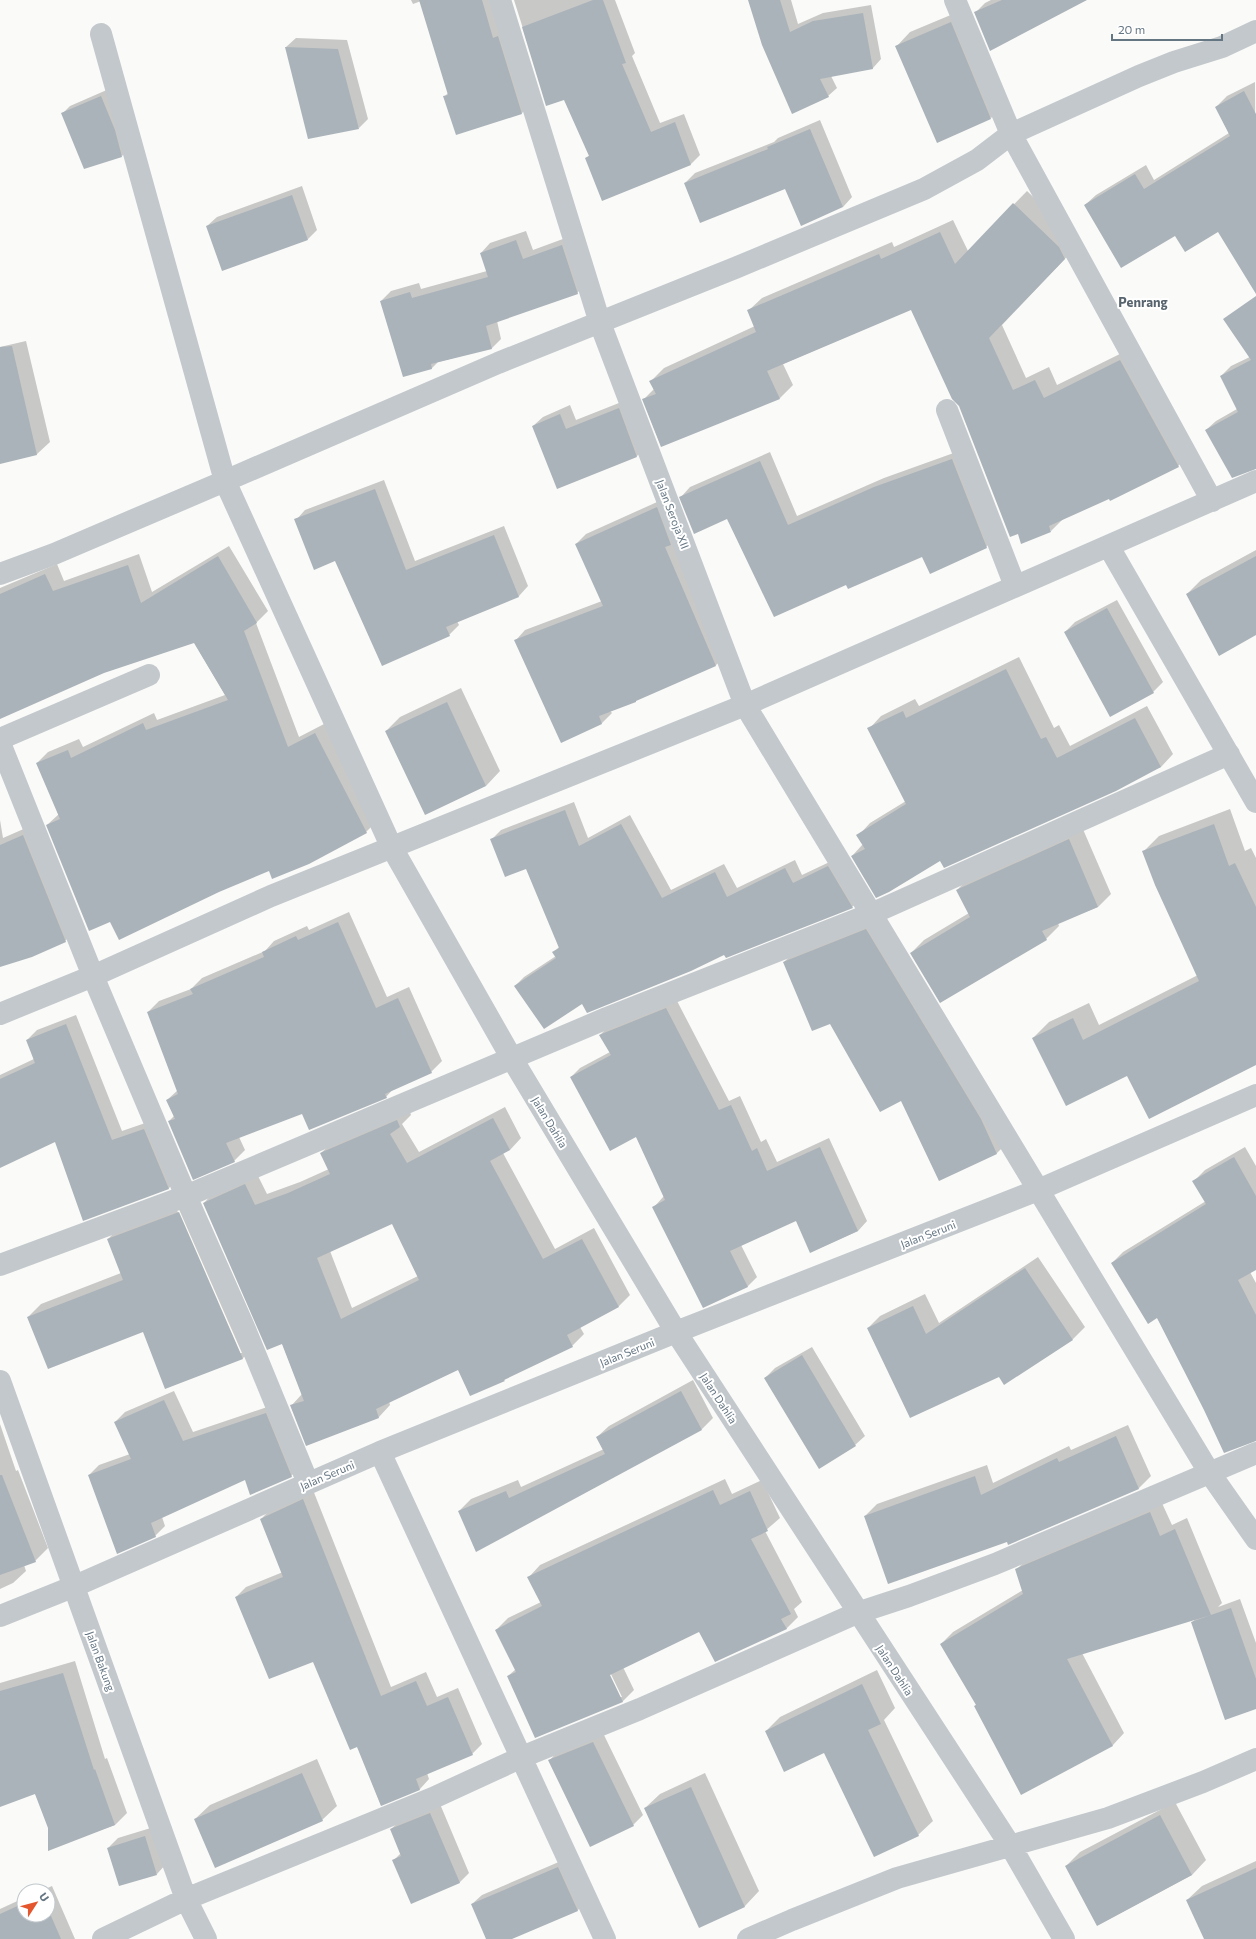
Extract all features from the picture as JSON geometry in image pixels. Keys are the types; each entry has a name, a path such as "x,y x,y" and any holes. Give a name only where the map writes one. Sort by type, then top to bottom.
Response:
{"street":[{"name":"Jalan Seroja XII","path":"500,0 600,323 745,705 1209,1472 1256,1539"},
{"path":"956,0 1010,134 1212,501"},
{"path":"0,574 54,554 225,482 498,363 600,323 924,189 977,160 1010,134 1139,76 1174,62 1222,47 1256,31"},
{"name":"Jalan Dahlia","path":"101,34 225,482 391,846 511,1057 676,1332 857,1613 1010,1845 1064,1939"},
{"path":"947,410 1015,586"},
{"path":"0,1014 93,976 271,896 391,846 745,705 1015,586 1109,547 1256,481"},
{"path":"1109,547 1256,802"},
{"path":"0,739 149,675"},
{"path":"0,743 93,976 186,1196 244,1327 308,1483"},
{"path":"0,1265 186,1196 511,1057 871,914 1229,754"},
{"name":"Jalan Seruni","path":"0,1616 75,1586 380,1452 676,1332 1038,1190 1256,1095"},
{"name":"Jalan Bakung","path":"0,1381 75,1586 186,1899 206,1939"},
{"path":"380,1452 605,1939"},
{"path":"103,1939 186,1899 433,1798 522,1757 626,1715 857,1613 909,1596 995,1564 1256,1453"},
{"path":"748,1939 898,1878 1108,1818 1203,1782 1256,1759"}],"building":[{"path":"419,0 482,0 493,38 498,36 522,114 456,135 443,96 448,95"},
{"path":"593,0 603,0 626,63 622,64 651,132 675,122 691,165 602,201 585,158 589,156 564,100 546,106 522,27"},
{"path":"748,0 780,0 790,32 813,21 863,13 873,69 820,79 829,97 792,114 762,45"},
{"path":"1002,0 1087,0 990,51 974,12"},
{"path":"951,22 991,119 937,143 895,46"},
{"path":"285,47 338,49 359,129 308,139"},
{"path":"1244,91 1256,114 1256,294 1218,232 1185,252 1175,236 1121,268 1084,205 1135,174 1144,189 1230,136 1215,107"},
{"path":"101,96 115,130 122,157 84,169 61,113"},
{"path":"810,129 843,207 801,226 785,189 700,223 684,183 768,149 767,147"},
{"path":"292,195 308,240 222,271 206,226"},
{"path":"1013,203 1059,247 1065,259 989,338 1013,390 1035,380 1044,398 1120,360 1179,467 1110,501 1109,499 1049,526 1051,532 1021,544 1018,534 1010,537 959,406 952,399 911,310 767,371 780,399 661,447 642,399 656,394 649,381 756,332 747,310 879,254 881,259 940,232 955,264"},
{"path":"516,240 523,259 562,245 578,294 486,326 492,349 431,364 432,369 403,377 380,301 410,292 412,298 488,277 480,253"},
{"path":"1256,296 1256,469 1232,478 1205,430 1238,412 1220,376 1251,360 1223,319"},
{"path":"12,346 37,455 0,464 0,347"},
{"path":"619,408 637,457 557,489 532,426 560,414 566,429"},
{"path":"952,459 987,548 930,574 922,557 848,589 846,585 774,617 727,519 694,534 679,497 760,461 788,525 874,487"},
{"path":"375,489 406,570 494,535 519,597 446,627 450,636 382,666 335,561 314,570 294,519"},
{"path":"657,507 671,545 665,547 716,666 636,702 599,716 602,724 561,743 514,640 603,606 575,544"},
{"path":"218,556 257,623 244,631 288,747 315,733 367,833 309,864 272,879 269,871 219,892 119,940 110,922 89,931 46,825 60,819 36,763 68,750 71,758 143,723 146,730 228,700 194,643 104,673 0,719 0,594 45,574 53,591 128,565 141,603"},
{"path":"1256,556 1256,635 1219,656 1186,594"},
{"path":"1107,608 1154,693 1110,717 1064,632"},
{"path":"1006,669 1041,739 1046,737 1057,758 1135,718 1161,767 1116,791 944,868 940,861 889,892 876,898 851,856 865,849 856,835 906,804 867,728 903,711 906,718"},
{"path":"447,702 486,786 425,815 385,731"},
{"path":"565,810 579,846 621,824 662,898 715,872 727,897 785,868 793,883 828,866 853,908 726,958 724,955 691,971 587,1013 582,1004 544,1029 514,986 556,958 552,952 559,948 526,869 505,877 490,839"},
{"path":"1214,824 1229,866 1235,863 1256,907 1256,1065 1149,1119 1127,1076 1066,1106 1032,1038 1073,1018 1083,1040 1199,981 1155,885 1142,851"},
{"path":"23,835 66,942 32,957 0,967 0,845"},
{"path":"1069,839 1098,907 1042,931 1047,940 940,1003 910,953 970,917 956,890"},
{"path":"338,922 376,1008 398,998 432,1073 385,1094 387,1098 309,1130 302,1114 226,1143 235,1162 193,1180 168,1121 175,1119 166,1100 178,1094 147,1012 193,994 190,989 264,957 262,952 296,936 298,940"},
{"path":"866,929 981,1119 997,1154 939,1181 901,1101 880,1112 830,1024 812,1031 783,962"},
{"path":"666,1008 719,1110 731,1105 752,1151 757,1148 767,1171 820,1147 858,1231 810,1253 796,1221 730,1251 748,1287 703,1308 652,1207 665,1200 636,1137 610,1151 570,1077 611,1055 599,1035"},
{"path":"66,1024 112,1140 144,1129 169,1189 83,1221 55,1142 0,1168 0,1079 35,1063 26,1040"},
{"path":"493,1118 510,1150 490,1161 543,1259 582,1239 619,1307 567,1335 573,1347 504,1380 505,1381 470,1396 458,1370 376,1409 379,1418 306,1446 290,1405 304,1401 282,1344 267,1350 203,1203 245,1184 255,1205 288,1193 330,1174 320,1153 397,1120 400,1127 390,1134 407,1163","holes":["392,1224 419,1280 341,1319 317,1258"]},
{"path":"1234,1157 1256,1196 1256,1270 1238,1280 1256,1315 1256,1441 1224,1453 1204,1410 1157,1318 1148,1324 1111,1263 1206,1204 1192,1181"},
{"path":"179,1212 243,1359 165,1389 143,1332 48,1369 27,1317 123,1280 107,1239"},
{"path":"1025,1268 1073,1340 1004,1385 999,1377 910,1418 867,1328 913,1306 926,1334"},
{"path":"802,1355 856,1446 819,1469 764,1378"},
{"path":"681,1391 702,1430 476,1552 458,1511 506,1491 509,1498 605,1454 596,1437"},
{"path":"164,1400 183,1441 266,1413 292,1477 250,1495 245,1480 151,1523 156,1537 117,1554 88,1475 131,1459 114,1422"},
{"path":"1116,1436 1139,1489 1008,1545 1007,1542 888,1584 864,1516 975,1476 981,1495 1057,1458 1059,1462"},
{"path":"0,1475 2,1475 36,1562 0,1575"},
{"path":"713,1490 720,1505 750,1491 768,1531 751,1539 791,1614 781,1619 787,1629 715,1662 699,1632 610,1675 623,1702 535,1738 507,1676 516,1672 495,1630 542,1606 527,1577"},
{"path":"303,1499 381,1696 416,1681 427,1706 448,1697 473,1755 416,1779 420,1790 381,1806 357,1747 350,1750 313,1662 269,1679 235,1597 283,1577 260,1519"},
{"path":"1150,1512 1160,1536 1175,1529 1211,1615 1067,1659 1113,1746 1021,1795 974,1706 976,1705 940,1644 1023,1594 1015,1569"},
{"path":"1231,1608 1256,1679 1256,1709 1225,1720 1191,1622"},
{"path":"63,1673 94,1770 95,1769 115,1825 48,1851 48,1828 35,1794 0,1807 0,1691"},
{"path":"862,1684 881,1724 868,1730 919,1836 874,1857 824,1753 784,1772 765,1731"},
{"path":"593,1742 634,1826 590,1847 548,1760"},
{"path":"302,1773 323,1821 215,1868 194,1819"},
{"path":"691,1787 745,1907 699,1928 644,1808"},
{"path":"430,1813 460,1883 411,1904 392,1860 401,1856 390,1829"},
{"path":"1160,1815 1192,1875 1097,1926 1065,1866"},
{"path":"145,1836 157,1875 119,1886 107,1848"},
{"path":"558,1867 578,1911 512,1939 486,1939 471,1904"},
{"path":"1256,1868 1256,1939 1204,1939 1186,1900"},
{"path":"16,1907 16,1923 54,1923 61,1939 0,1939 0,1914"}],"district":[{"name":"Penrang","path":"1143,302"}]}
